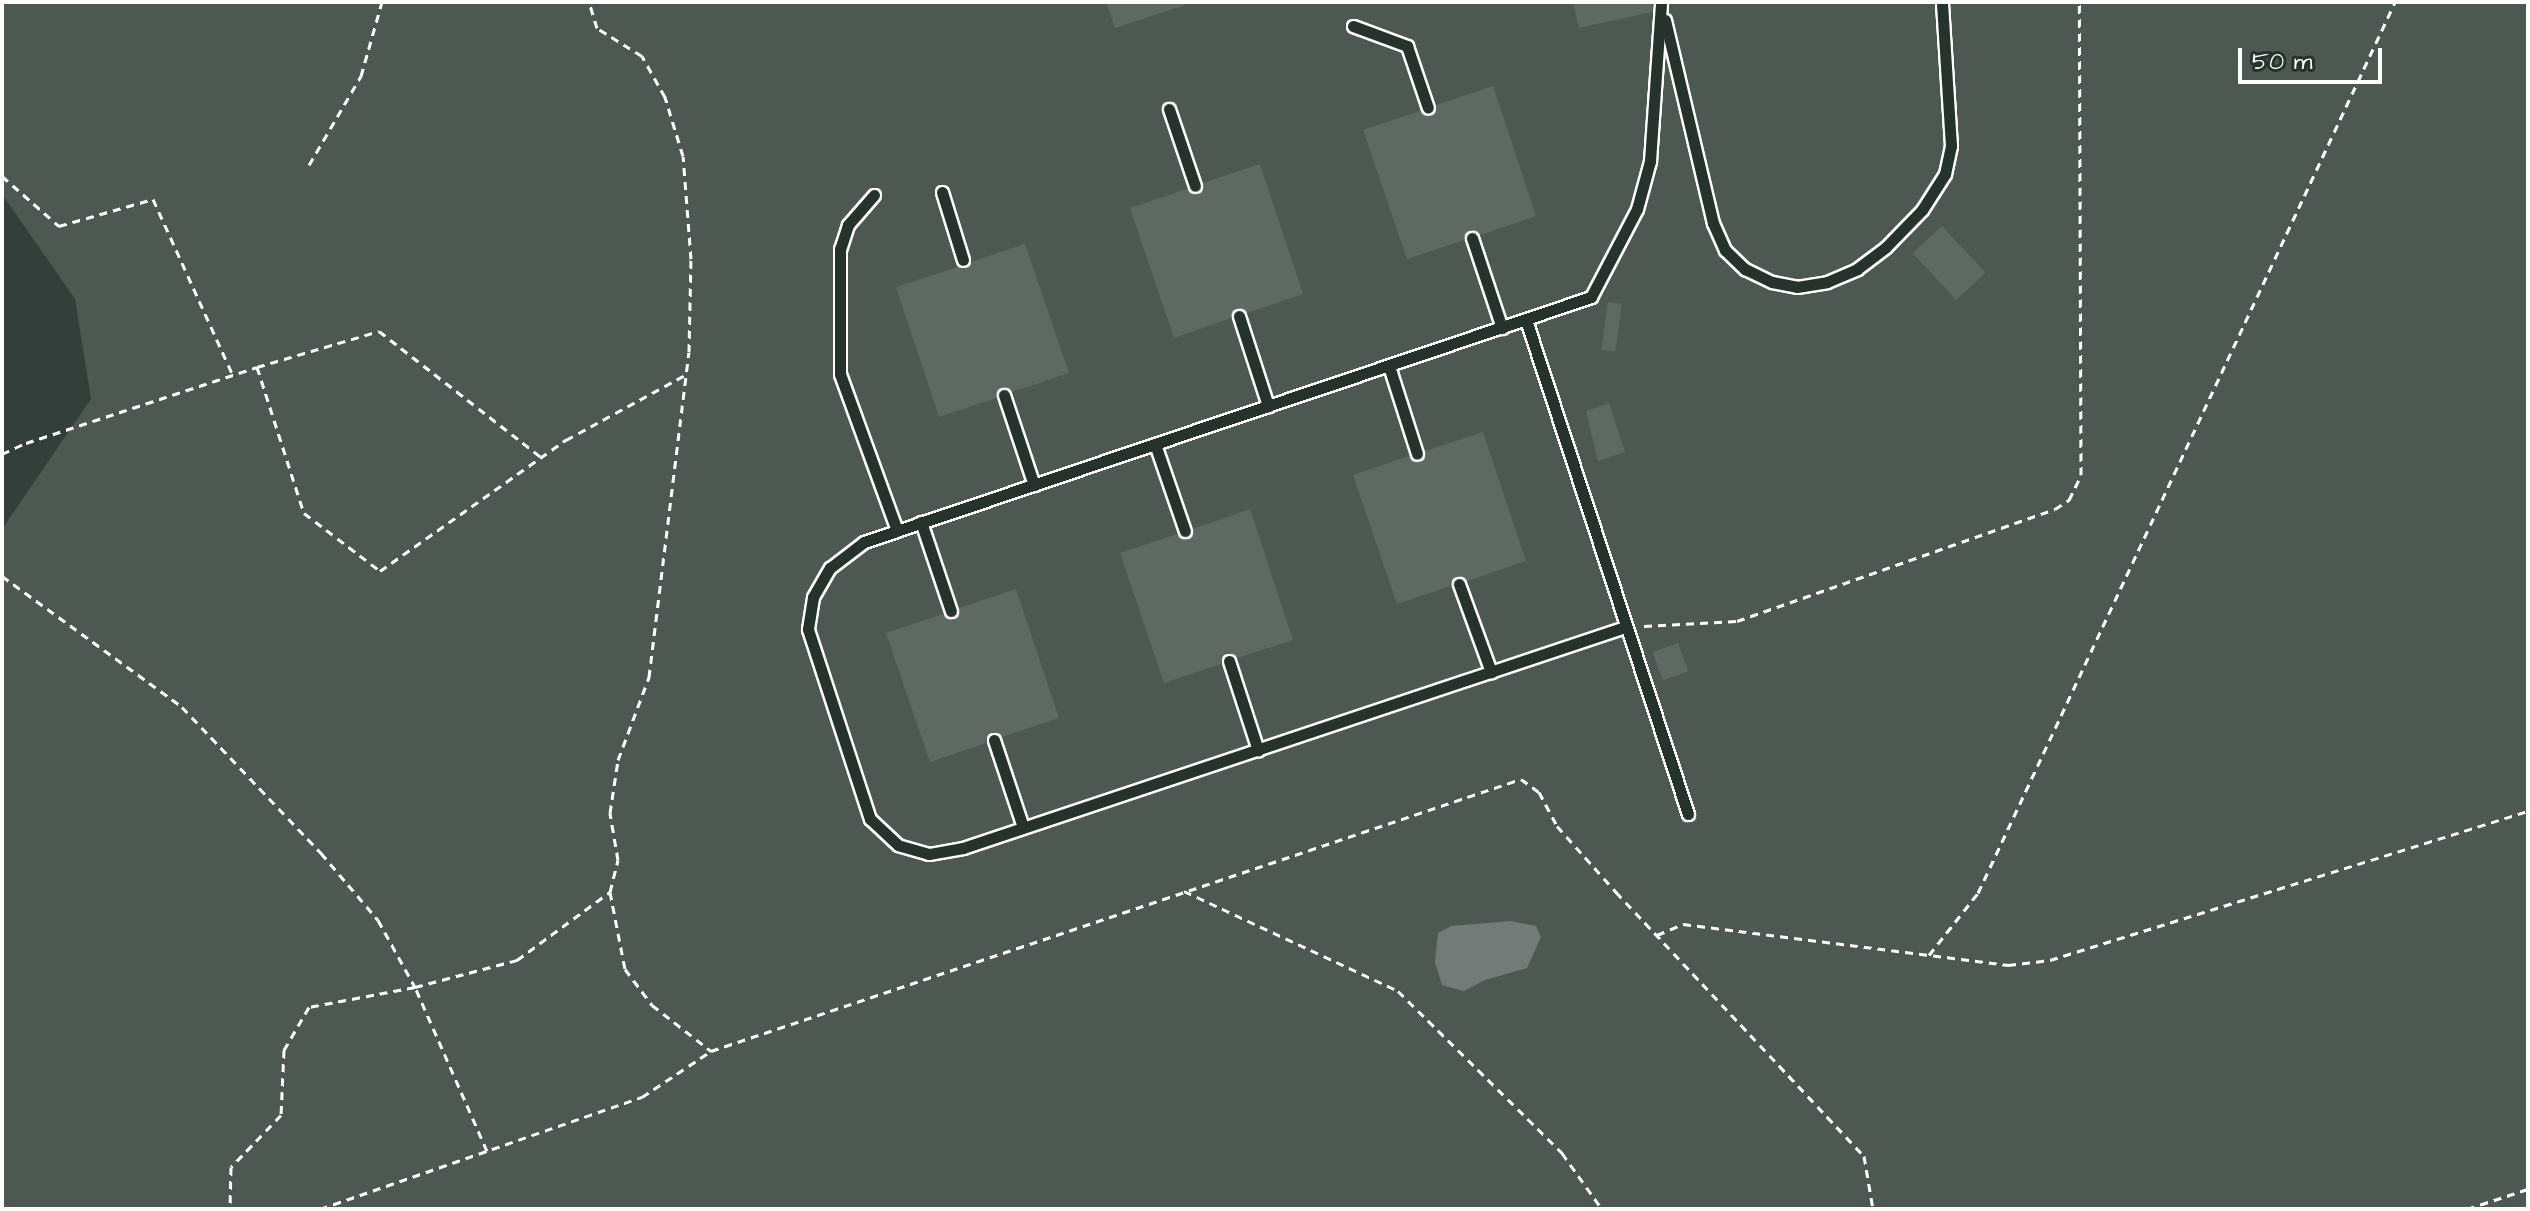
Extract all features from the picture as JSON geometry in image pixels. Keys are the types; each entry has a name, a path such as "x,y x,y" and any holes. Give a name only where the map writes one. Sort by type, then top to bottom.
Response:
{"lane":[{"path":"1661,3 1713,223 1725,250 1745,269 1772,282 1797,287 1827,282 1857,269 1886,247 1922,210 1945,174 1951,146 1942,2"},
{"path":"1625,627 963,848 929,854 898,845 870,819 808,629 813,597 830,568 864,542 1591,297 1637,209 1650,161 1661,3"},
{"path":"1353,26 1407,46 1428,108"},
{"path":"1169,109 1195,186"},
{"path":"942,192 963,260"},
{"path":"874,195 848,225 840,249 840,374 897,531"},
{"path":"1472,238 1502,328"},
{"path":"1239,316 1268,406"},
{"path":"1526,320 1688,814"},
{"path":"1389,366 1417,454"},
{"path":"1004,395 1034,485"},
{"path":"1155,444 1185,531"},
{"path":"921,522 951,611"},
{"path":"1459,584 1491,672"},
{"path":"1229,661 1258,750"},
{"path":"994,740 1023,827"}],"path":[{"path":"309,165 361,76 382,2"},
{"path":"589,2 597,28 642,56 665,97 683,156 691,259 687,374 649,677 618,760 610,813 618,860 610,892 625,969 652,1005 711,1051"},
{"path":"1625,627 1737,621 2055,509 2069,500 2081,475 2079,2"},
{"path":"1929,955 1978,893 2395,2"},
{"path":"2,176 59,226 153,199 233,375"},
{"path":"2,454 26,443 257,367 379,331 541,457"},
{"path":"257,367 304,513 380,571 541,457 687,374"},
{"path":"2,576 182,707 321,853 378,920 415,987 487,1151"},
{"path":"320,1209 642,1097 711,1051 1521,779 1539,792 1557,826 1864,1156 1873,1209"},
{"path":"1657,935 1683,924 2008,965 2050,960 2528,811"},
{"path":"1184,891 1398,991 1562,1153 1602,1209"},
{"path":"230,1209 231,1167 281,1115 284,1050 309,1007 415,987 517,960 610,892"},
{"path":"2467,1209 2528,1189"}],"shaded area":[{"path":"2,2 2528,2 2528,1209 2,1209 2,529 91,399 75,299 2,194"},
{"path":"1511,921 1536,926 1541,937 1527,968 1485,980 1464,991 1442,985 1435,962 1438,933 1451,926"}],"building":[{"path":"1106,2 1184,2 1185,5 1115,28"},
{"path":"1573,2 1652,2 1652,12 1579,28"},
{"path":"1493,86 1536,216 1480,235 1470,230 1464,240 1407,259 1363,130 1420,111 1430,116 1436,105"},
{"path":"1260,164 1303,294 1247,313 1236,308 1231,318 1174,338 1130,208 1187,189 1197,194 1203,183"},
{"path":"1942,226 1986,273 1956,300 1913,253"},
{"path":"1025,244 1069,373 1012,392 1002,387 996,398 939,417 896,287 958,267 966,268 971,262"},
{"path":"1608,302 1622,304 1615,351 1601,350"},
{"path":"1609,403 1625,452 1598,461 1586,411"},
{"path":"1483,432 1526,561 1467,581 1457,576 1451,586 1397,604 1353,475 1409,456 1420,462 1425,451"},
{"path":"1250,509 1293,640 1237,658 1226,653 1221,664 1164,683 1120,553 1177,534 1187,539 1193,529"},
{"path":"1016,589 1059,718 1002,737 992,732 986,743 930,762 886,633 943,614 953,619 959,608"},
{"path":"1678,643 1688,671 1663,680 1653,652"}]}
